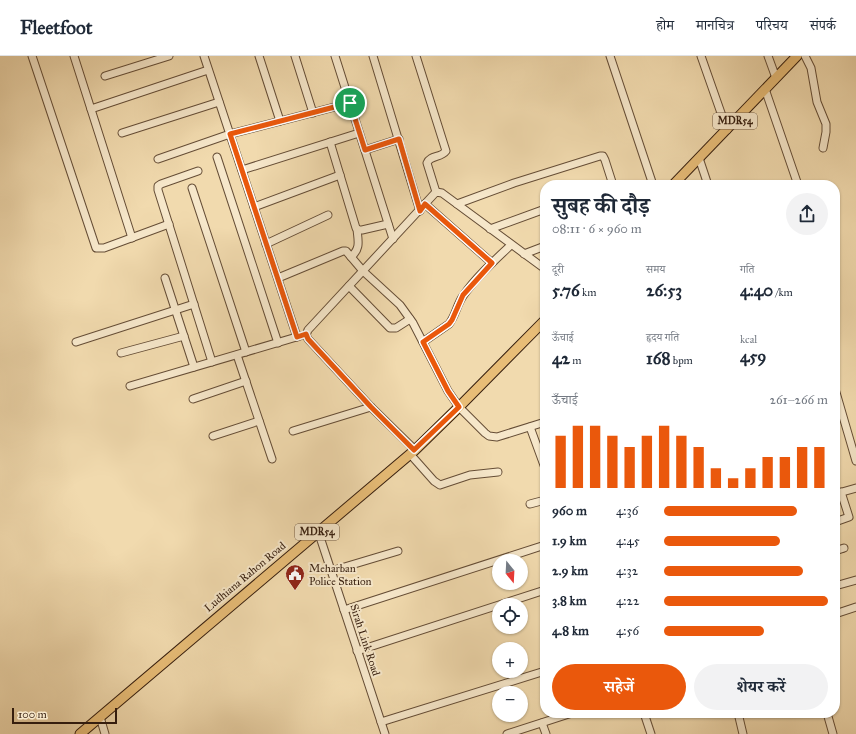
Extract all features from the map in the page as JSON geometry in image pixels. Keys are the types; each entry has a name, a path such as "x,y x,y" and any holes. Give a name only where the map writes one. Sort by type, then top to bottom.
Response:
{"main road":[{"name":"MDR54","path":"679,180 797,56"},
{"name":"Ludhiana Rahon Road","path":"80,734 412,452 540,326"}],"street":[{"path":"32,56 96,248 104,248 169,224"},
{"path":"74,56 132,238"},
{"path":"104,76 169,56"},
{"path":"204,56 297,337"},
{"path":"259,56 280,121"},
{"path":"295,56 312,113"},
{"path":"335,56 393,239"},
{"path":"373,56 420,211"},
{"path":"416,56 446,150 442,155 429,159 427,163 436,192"},
{"path":"610,56 651,180"},
{"path":"701,56 727,130"},
{"path":"768,56 776,78"},
{"path":"805,56 811,68 817,102 826,124 823,148"},
{"path":"91,109 208,70"},
{"path":"765,89 796,180"},
{"path":"122,133 219,102"},
{"path":"158,159 230,134 350,103"},
{"path":"242,170 359,133"},
{"path":"365,150 399,139"},
{"path":"330,142 357,229 358,247 351,257"},
{"path":"457,204 600,156 603,156 606,160 612,180"},
{"path":"217,157 278,343"},
{"path":"699,158 706,180"},
{"path":"198,171 158,186 158,190 212,362"},
{"path":"254,207 340,174"},
{"path":"192,188 246,352"},
{"path":"436,192 442,193 540,265"},
{"path":"130,386 306,334 308,330 436,192"},
{"path":"425,204 492,263"},
{"path":"490,229 540,211"},
{"path":"266,244 328,215"},
{"path":"357,229 362,230 388,224"},
{"path":"423,342 449,324 463,295 492,263 511,245"},
{"path":"524,254 540,248"},
{"path":"278,278 343,251 348,253 363,272 400,305 423,342 448,391 459,407 485,433 493,437 540,424"},
{"path":"165,278 194,367"},
{"path":"349,286 390,328 396,328 410,319"},
{"path":"76,342 194,304"},
{"path":"306,334 308,339 412,452 434,481 440,485 470,475 498,472"},
{"path":"122,353 184,336"},
{"path":"237,355 272,459"},
{"path":"193,398 246,381"},
{"path":"840,406 856,460"},
{"path":"293,431 371,407"},
{"path":"213,436 259,421"},
{"path":"530,427 540,446"},
{"path":"840,492 856,488"},
{"path":"840,499 849,517 840,520"},
{"path":"530,504 540,501"},
{"name":"Sirah Link Road","path":"318,531 385,734"},
{"path":"344,610 540,547"},
{"path":"840,549 844,548"},
{"path":"331,571 398,551"},
{"path":"840,585 856,580"},
{"path":"357,651 540,592"},
{"path":"840,612 856,607"},
{"path":"381,722 540,673"},
{"path":"100,717 105,734"},
{"path":"507,734 521,732 542,722 555,718"},
{"path":"646,718 651,734"},
{"path":"739,718 743,734"},
{"path":"828,718 833,734"},
{"path":"542,722 546,734"}],"place":[{"name":"Meharban Police Station","path":"295,591"}],"route":[{"path":"350,103 365,150 399,139 420,211 425,204 492,263 463,295 449,324 434,336 423,342 448,391 459,407 414,450 371,407 308,339 306,334 297,337 230,134 350,103"}]}
